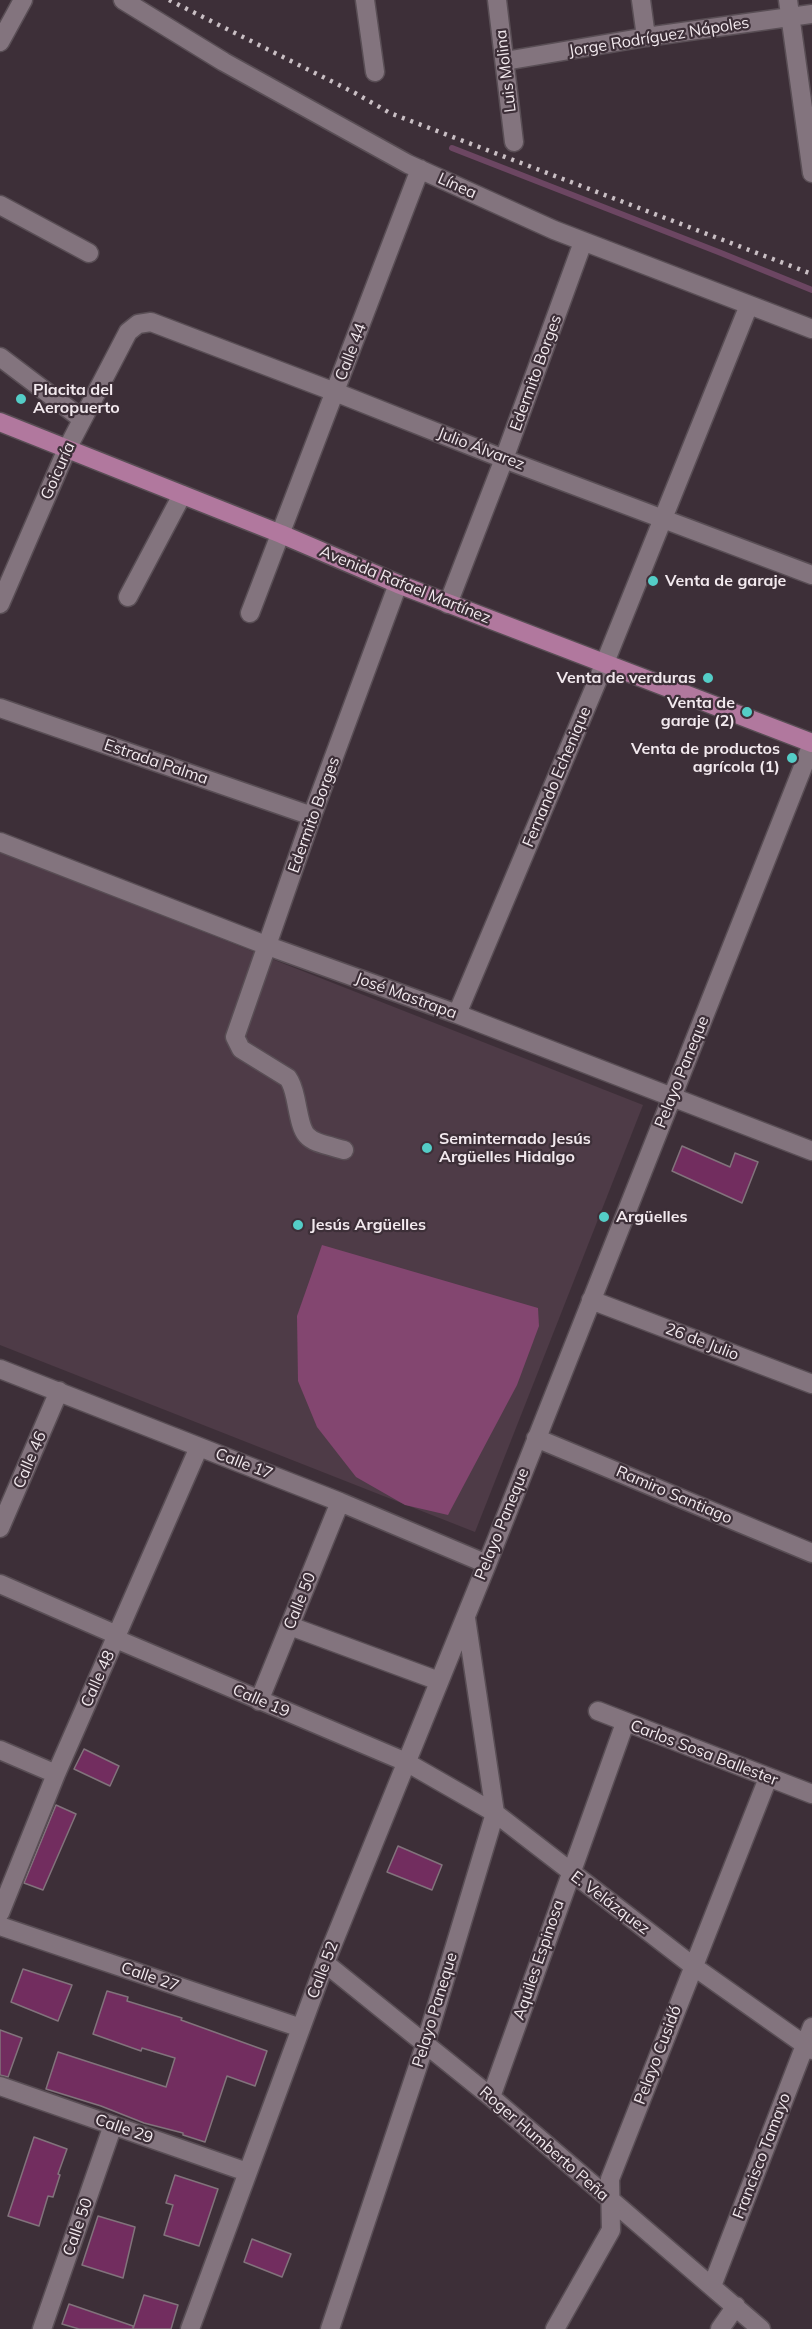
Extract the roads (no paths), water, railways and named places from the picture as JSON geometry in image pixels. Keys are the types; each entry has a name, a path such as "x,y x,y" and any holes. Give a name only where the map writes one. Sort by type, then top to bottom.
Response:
{"main road":[{"name":"Avenida Rafael Martínez","path":"0,422 281,534 448,604 812,743"}],"street":[{"path":"0,42 23,0"},
{"name":"Línea","path":"123,0 224,62 420,169 583,242 812,329"},
{"path":"364,0 375,72"},
{"name":"Luis Molina","path":"497,0 514,142"},
{"path":"641,0 646,38"},
{"path":"789,8 812,173"},
{"name":"Jorge Rodríguez Nápoles","path":"506,61 646,38 789,8 812,14"},
{"name":"Calle 44","path":"250,613 420,169"},
{"path":"0,205 89,253"},
{"name":"Edermito Borges","path":"448,604 504,459 583,242"},
{"name":"Fernando Echenique","path":"457,1014 604,665 749,305"},
{"name":"Julio Álvarez","path":"151,322 812,575"},
{"name":"Goicuría","path":"0,604 67,449 128,333 138,324 151,322"},
{"path":"0,357 82,419"},
{"path":"128,597 182,495"},
{"name":"Edermito Borges","path":"344,1150 318,1143 306,1136 300,1128 292,1084 288,1078 241,1049 235,1037 312,816 398,584"},
{"name":"Estrada Palma","path":"0,708 312,816"},
{"name":"Pelayo Paneque","path":"330,2329 425,2045 495,1813 466,1615 812,743"},
{"name":"José Mastrapa","path":"0,842 268,946 457,1014 812,1151"},
{"name":"26 de Julio","path":"591,1300 812,1384"},
{"name":"Calle 17","path":"0,1369 340,1502 487,1564"},
{"name":"Calle 46","path":"0,1526 59,1391"},
{"name":"Ramiro Santiago","path":"536,1438 812,1553"},
{"name":"Calle 48","path":"0,1913 56,1774 199,1447"},
{"name":"Calle 50","path":"259,1701 340,1502"},
{"name":"Calle 19","path":"0,1584 259,1701 406,1762"},
{"name":"Calle 52","path":"190,2329 325,1963 466,1615"},
{"path":"290,1626 439,1681"},
{"name":"Carlos Sosa Ballester","path":"598,1711 812,1794"},
{"name":"Aquiles Espinosa","path":"491,2097 625,1723"},
{"path":"0,1750 56,1774"},
{"name":"E. Velázquez","path":"406,1762 495,1813 693,1966 808,2047"},
{"name":"Pelayo Cusidó","path":"555,2329 611,2230 610,2179 768,1778"},
{"name":"Calle 27","path":"0,1926 301,2028"},
{"name":"Roger Humberto Peña","path":"325,1963 491,2097 761,2329"},
{"name":"Francisco Tamayo","path":"712,2286 808,2047 812,2027"},
{"name":"Calle 29","path":"0,2086 247,2172"},
{"name":"Calle 50","path":"42,2329 113,2125"},
{"path":"720,2329 736,2306"}],"waterway":[{"path":"452,148 812,290"}],"railway":[{"path":"169,0 355,93 390,113 812,274"}],"place":[{"name":"Placita del Aeropuerto","path":"21,399"},
{"name":"Venta de garaje","path":"653,581"},
{"name":"Venta de verduras","path":"708,678"},
{"name":"Venta de garaje (2)","path":"747,712"},
{"name":"Venta de productos agrícola (1)","path":"792,758"},
{"name":"Seminternado Jesús Argüelles Hidalgo","path":"427,1148"},
{"name":"Argüelles","path":"604,1217"},
{"name":"Jesús Argüelles","path":"298,1225"}]}
